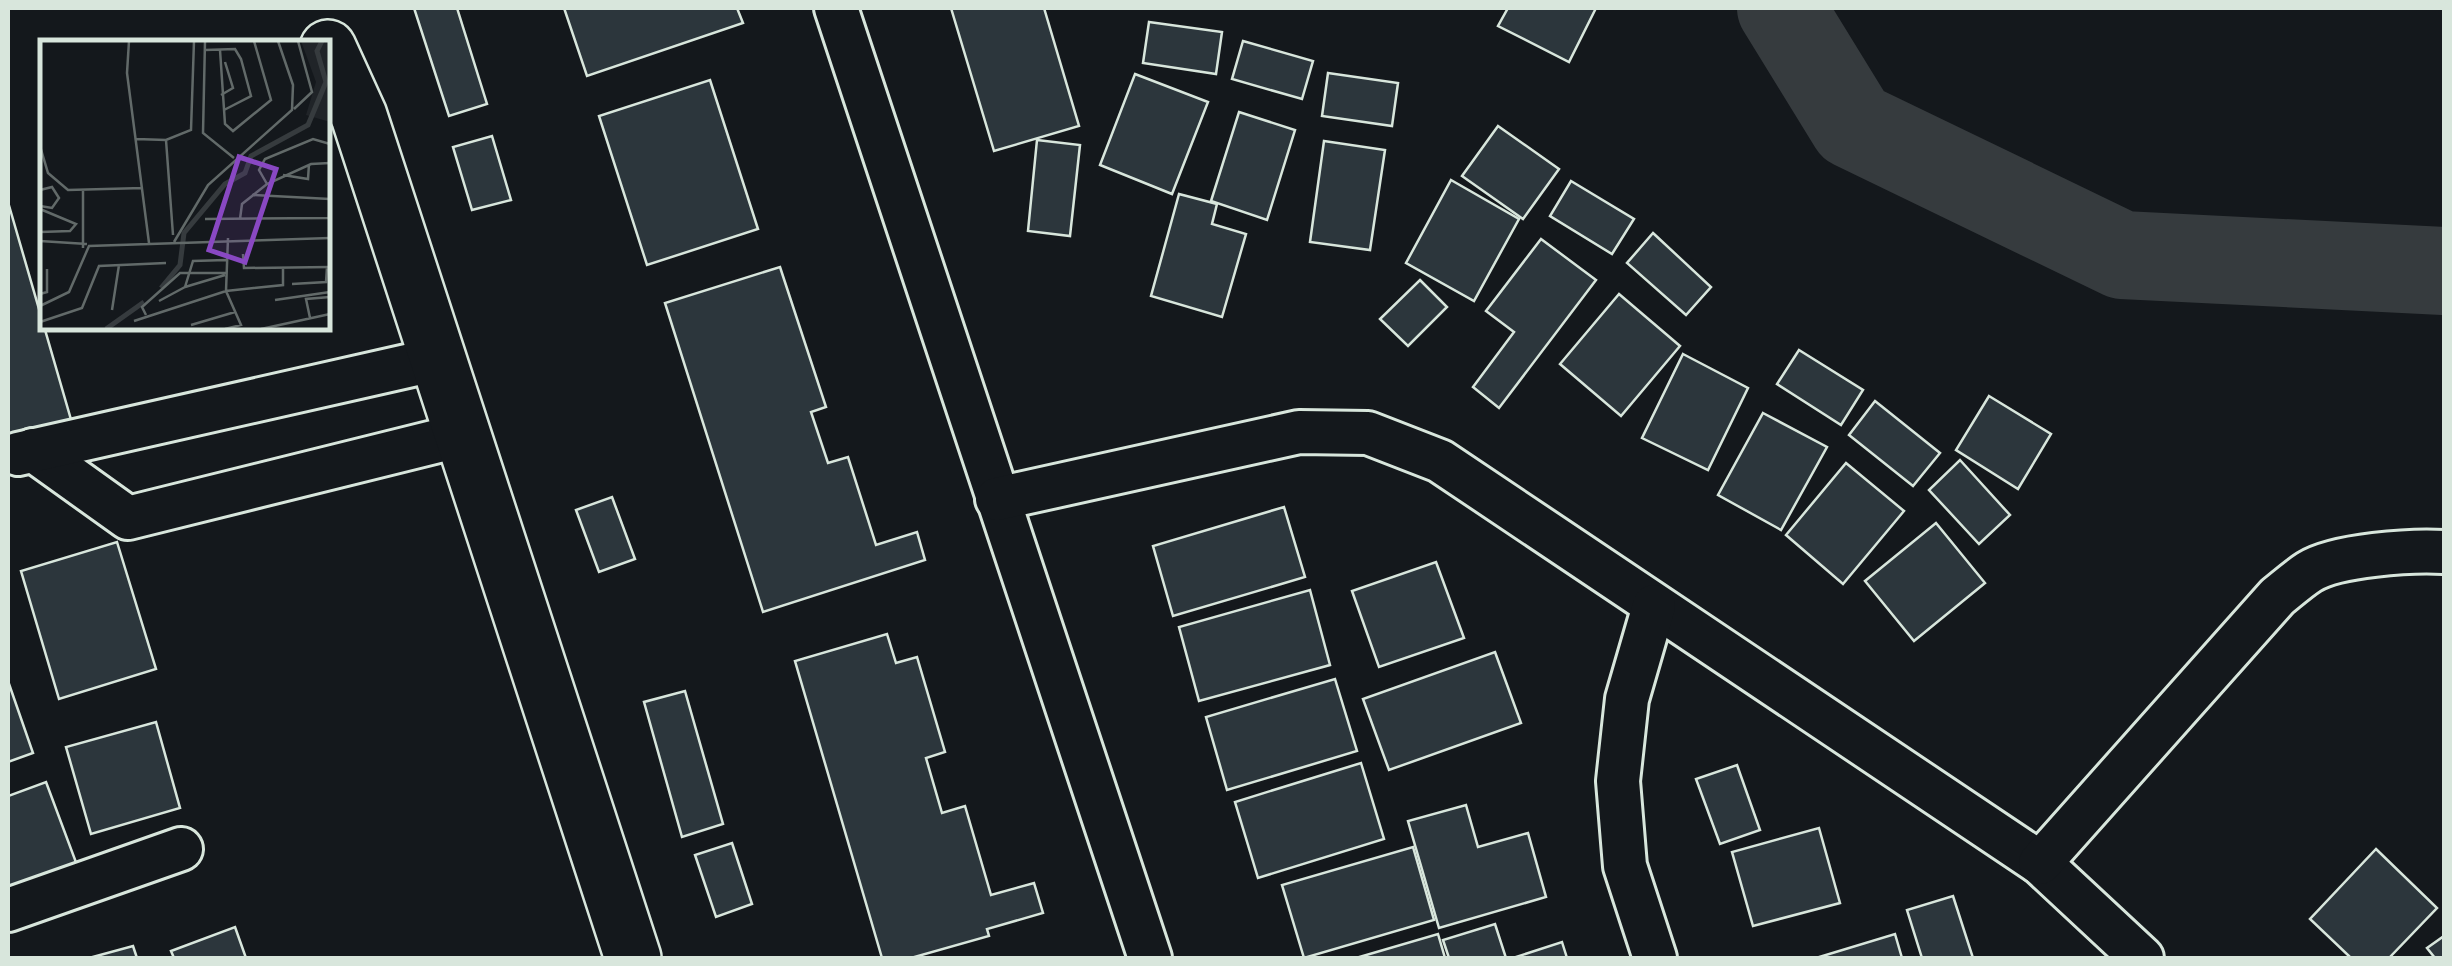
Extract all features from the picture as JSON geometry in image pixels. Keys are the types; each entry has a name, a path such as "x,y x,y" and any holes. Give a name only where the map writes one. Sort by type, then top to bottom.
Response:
{"street":[{"path":"309,8 324,40"},
{"path":"836,8 1150,958"},
{"path":"330,54 359,116 633,958"},
{"path":"20,453 438,359"},
{"path":"997,498 1299,432 1368,433 1440,461 2040,863 2142,958"},
{"path":"20,453 128,518 462,434"},
{"path":"2040,863 2277,598 2311,570 2407,550 2444,552"},
{"path":"1654,606 1628,700 1618,780 1625,866 1655,958"},
{"path":"8,910 181,848"}],"building":[{"path":"414,8 457,8 487,104 449,116"},
{"path":"564,8 737,8 743,23 587,76"},
{"path":"951,8 1044,8 1079,126 994,151"},
{"path":"1508,8 1596,8 1569,62 1498,26"},
{"path":"1149,22 1222,32 1216,74 1143,63"},
{"path":"1243,41 1313,61 1302,99 1232,79"},
{"path":"1328,73 1398,83 1392,126 1322,116"},
{"path":"1135,74 1208,102 1172,194 1100,165"},
{"path":"710,80 758,229 647,265 599,116"},
{"path":"1239,112 1295,130 1267,220 1211,201"},
{"path":"1498,126 1559,169 1523,219 1462,176"},
{"path":"492,136 511,200 472,210 453,147"},
{"path":"1037,140 1080,145 1070,236 1028,231"},
{"path":"1324,141 1385,150 1370,250 1310,242"},
{"path":"1451,180 1519,219 1474,301 1406,263"},
{"path":"1571,181 1634,219 1612,254 1550,216"},
{"path":"1179,194 1217,204 1212,224 1246,234 1222,317 1151,296"},
{"path":"8,202 40,313 40,330 45,330 74,430 8,449"},
{"path":"1653,233 1711,287 1686,315 1627,263"},
{"path":"1541,239 1596,280 1499,408 1473,387 1514,332 1486,311"},
{"path":"780,267 826,407 811,412 828,463 848,457 876,545 917,532 925,560 763,612 665,303"},
{"path":"1420,280 1447,307 1408,346 1380,319"},
{"path":"1619,294 1680,346 1621,416 1560,364"},
{"path":"1799,350 1863,390 1841,425 1777,384"},
{"path":"1683,354 1748,388 1708,470 1642,438"},
{"path":"1989,396 2051,434 2018,489 1956,450"},
{"path":"1875,401 1940,453 1913,486 1849,435"},
{"path":"1763,413 1827,447 1781,530 1718,495"},
{"path":"1960,460 2010,515 1979,544 1929,490"},
{"path":"1846,463 1904,511 1843,584 1786,535"},
{"path":"612,497 635,559 599,572 576,510"},
{"path":"1284,507 1305,577 1173,616 1153,546"},
{"path":"1936,523 1985,583 1914,641 1865,581"},
{"path":"117,542 156,669 59,699 21,571"},
{"path":"1436,562 1464,638 1379,667 1352,591"},
{"path":"1310,590 1330,665 1199,701 1179,627"},
{"path":"887,634 896,663 917,657 945,752 926,758 942,813 965,806 991,895 1034,883 1043,913 987,929 989,936 911,958 882,958 795,661"},
{"path":"1495,652 1521,723 1389,770 1363,699"},
{"path":"1335,679 1357,751 1227,790 1206,717"},
{"path":"8,681 33,753 8,762"},
{"path":"685,691 723,824 682,837 644,702"},
{"path":"156,722 180,808 91,834 66,747"},
{"path":"1361,763 1384,839 1258,878 1235,802"},
{"path":"1737,765 1760,830 1720,844 1696,779"},
{"path":"46,782 77,865 8,892 8,796"},
{"path":"1466,805 1478,847 1528,833 1546,897 1439,928 1408,821"},
{"path":"1819,828 1840,903 1753,926 1732,852"},
{"path":"732,843 752,904 716,917 695,855"},
{"path":"1413,847 1434,920 1304,958 1282,885"},
{"path":"2376,849 2437,908 2389,958 2351,958 2310,919"},
{"path":"1953,896 1973,958 1922,958 1907,910"},
{"path":"1495,924 1506,958 1449,958 1443,940"},
{"path":"235,927 246,958 174,958 171,951"},
{"path":"1438,934 1445,958 1356,958"},
{"path":"1895,934 1902,958 1816,958"},
{"path":"2444,936 2444,958 2435,958 2427,948"},
{"path":"1562,942 1567,958 1513,958"},
{"path":"133,946 137,958 89,958"}],"waterway":[{"path":"1781,8 1853,125 2122,255 2444,271"}]}
